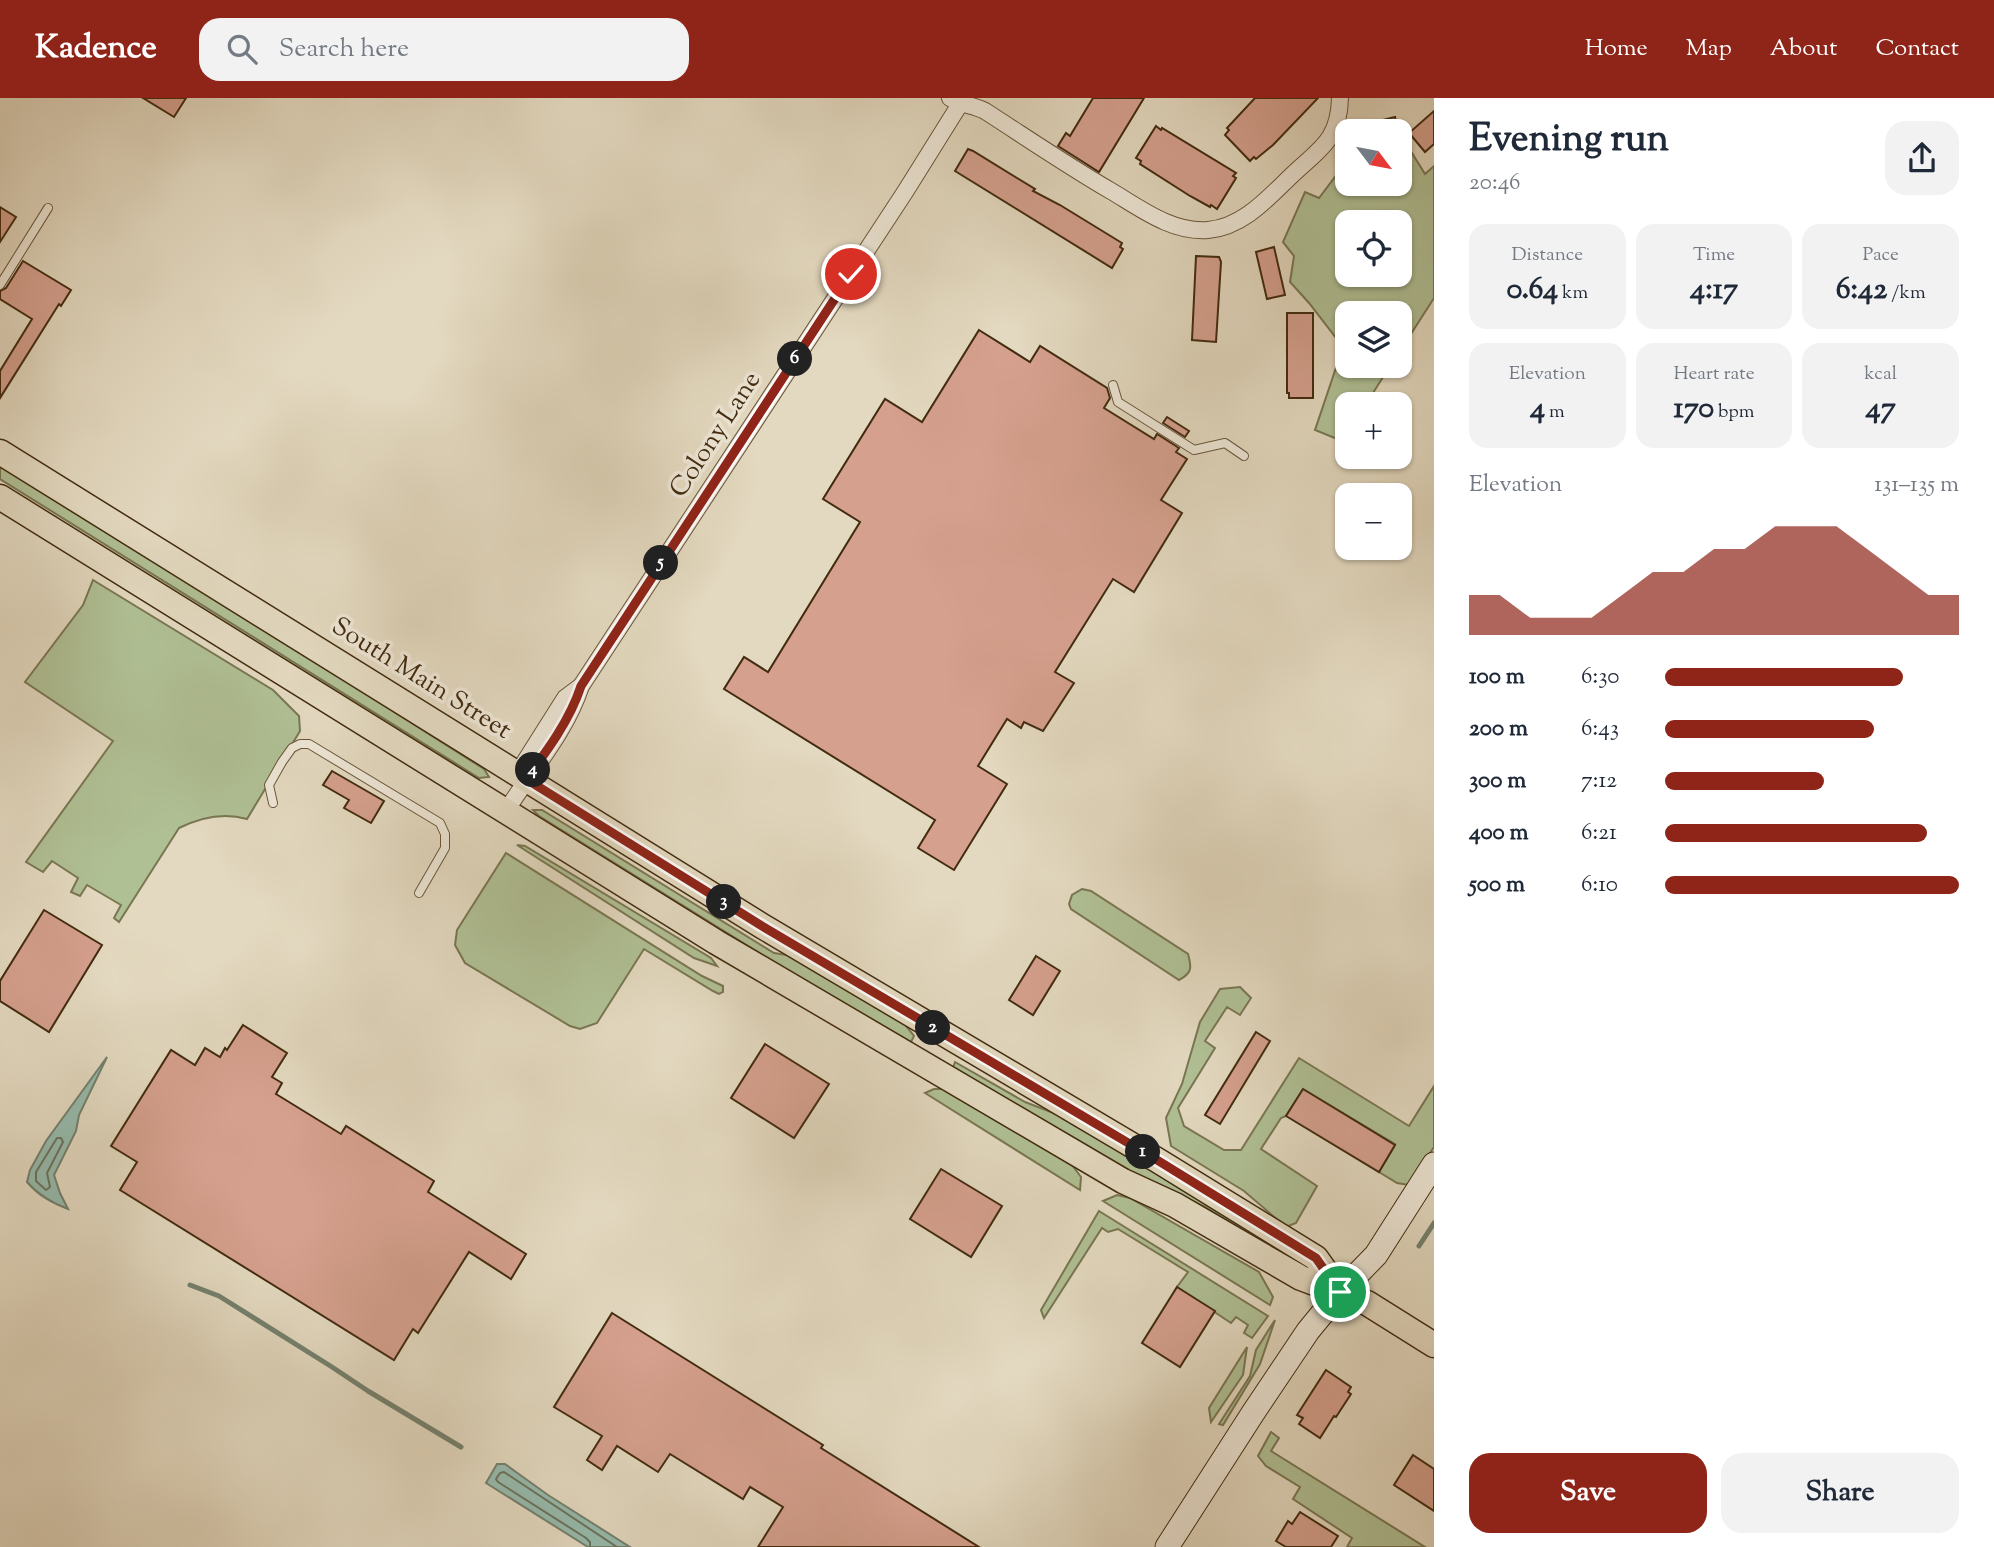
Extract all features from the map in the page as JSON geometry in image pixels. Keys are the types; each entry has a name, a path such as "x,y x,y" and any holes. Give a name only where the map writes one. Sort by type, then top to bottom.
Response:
{"main road":[{"name":"South Main Street","path":"0,452 762,926 1157,1160 1316,1258 1340,1292"},
{"path":"0,497 716,942 1112,1174 1175,1205 1301,1278 1367,1303 1434,1345"},
{"path":"1167,1547 1308,1331 1340,1292 1376,1255 1434,1164"}],"street":[{"name":"Colony Lane","path":"506,811 521,777 546,752 575,704 581,686 905,192 955,101 981,109 1067,165 1155,217 1178,227 1207,230 1235,223 1251,212 1322,149 1338,120 1340,98"}],"lane":[{"path":"0,285 48,208"},
{"path":"1114,385 1118,402 1194,450 1226,443 1244,456"},
{"path":"273,803 270,785 282,762 292,748 309,744 440,823 445,834 445,848 419,893"}],"shaded area":[{"path":"1412,153 1425,174 1434,166 1434,298 1412,332 1412,301 1335,301 1335,337 1290,282 1294,256 1283,242 1305,192 1319,198 1335,177 1335,196 1412,196"},
{"path":"1335,371 1335,378 1382,378 1374,392 1335,392 1335,438 1315,430"},
{"path":"0,461 484,769 489,777 479,778 0,479"},
{"path":"93,580 273,690 299,716 300,731 247,819 212,817 179,828 119,922 114,918 121,905 87,885 80,896 71,892 78,878 52,861 43,872 26,862 113,741 25,682 83,605"},
{"path":"533,810 542,810 774,953 793,956 902,1021 914,1036 911,1042 780,966"},
{"path":"517,845 525,846 711,958 717,966 694,958"},
{"path":"506,853 702,976 723,986 723,992 719,994 713,991 644,949 597,1023 580,1029 570,1026 465,963 455,945 457,930"},
{"path":"1082,889 1091,891 1188,954 1189,972 1179,980 1071,909 1069,904 1072,895"},
{"path":"1240,987 1251,998 1240,1015 1227,1007 1205,1041 1215,1048 1178,1108 1184,1126 1224,1150 1241,1150 1299,1058 1409,1126 1434,1086 1434,1147 1409,1185 1397,1183 1379,1172 1395,1144 1303,1089 1261,1149 1317,1186 1296,1223 1286,1227 1244,1191 1171,1146 1166,1118 1182,1084 1200,1022 1220,989"},
{"path":"955,1062 1025,1102 1069,1119 1306,1262 1302,1267 1205,1207 1129,1171 953,1068"},
{"path":"934,1089 948,1089 1069,1161 1081,1177 1080,1190 925,1093"},
{"path":"1117,1195 1130,1198 1259,1272 1273,1297 1270,1305 1103,1201"},
{"path":"1099,1211 1268,1316 1252,1338 1244,1333 1248,1325 1236,1317 1231,1323 1177,1287 1188,1272 1118,1229 1108,1232 1102,1228 1044,1318 1041,1310"},
{"path":"1275,1320 1260,1364 1223,1425 1219,1424 1250,1376 1256,1350"},
{"path":"1247,1347 1243,1375 1211,1422 1209,1408"},
{"path":"1271,1432 1279,1438 1271,1451 1425,1547 1347,1547 1352,1538 1293,1499 1300,1487 1266,1466 1258,1456"}],"water":[{"path":"107,1057 54,1175 68,1209 46,1198 27,1182 30,1170 46,1141"},
{"path":"497,1464 505,1464 630,1547 588,1547 486,1483"}],"building":[{"path":"143,98 186,98 174,117"},
{"path":"1093,98 1144,98 1099,172 1058,146 1066,133 1070,136"},
{"path":"1255,98 1318,98 1273,145 1250,161 1225,135 1229,130 1227,128"},
{"path":"1434,111 1434,144 1425,152 1412,137 1412,130"},
{"path":"1156,126 1236,173 1233,176 1236,178 1217,209 1190,196 1140,164 1141,161 1136,158"},
{"path":"968,149 1122,243 1120,247 1123,249 1112,268 955,171"},
{"path":"0,207 16,217 0,242"},
{"path":"1274,247 1285,295 1267,299 1256,252"},
{"path":"1196,256 1219,257 1221,262 1216,342 1192,340"},
{"path":"23,261 71,290 61,306 59,304 0,398 0,371 32,319 0,299 0,291 6,288"},
{"path":"1287,313 1313,313 1313,398 1289,398 1287,393"},
{"path":"979,330 1030,362 1040,346 1107,388 1110,398 1104,408 1154,439 1157,434 1179,448 1176,452 1187,459 1161,500 1182,513 1134,592 1113,579 1055,672 1074,683 1043,731 1024,722 1021,728 1007,719 978,766 1007,784 954,870 918,848 935,820 724,689 744,657 768,672 860,522 823,499 885,399 922,422"},
{"path":"1167,417 1189,431 1185,437 1163,423"},
{"path":"332,771 384,801 371,823 344,808 349,800 323,785"},
{"path":"44,910 102,945 49,1032 0,1001 0,981"},
{"path":"1036,956 1060,971 1033,1015 1009,1000"},
{"path":"243,1025 287,1053 272,1077 282,1083 276,1094 341,1134 346,1126 434,1181 428,1192 526,1254 511,1279 469,1252 418,1333 413,1329 394,1360 120,1190 137,1162 111,1146 171,1050 195,1065 205,1048 220,1057"},
{"path":"1256,1032 1270,1041 1220,1124 1205,1115"},
{"path":"765,1044 829,1084 794,1138 731,1098"},
{"path":"1303,1089 1395,1145 1379,1172 1286,1116"},
{"path":"941,1169 1002,1206 971,1257 910,1219"},
{"path":"1177,1287 1215,1311 1180,1367 1142,1343"},
{"path":"612,1313 823,1445 821,1448 979,1547 758,1547 783,1507 750,1487 743,1499 670,1454 658,1472 617,1446 602,1470 587,1460 602,1436 554,1407"},
{"path":"1326,1370 1351,1387 1348,1392 1351,1394 1320,1438 1299,1424 1303,1418 1297,1415"},
{"path":"1413,1455 1434,1469 1434,1511 1394,1485"},
{"path":"1300,1512 1338,1536 1331,1547 1286,1547 1276,1541 1288,1521 1292,1524"}],"waterway":[{"path":"1419,1246 1434,1223"},
{"path":"190,1285 219,1296 461,1447"}],"route":[{"path":"851,274 581,686 575,704 526,779 762,926 1157,1160 1316,1258 1340,1292"}]}
